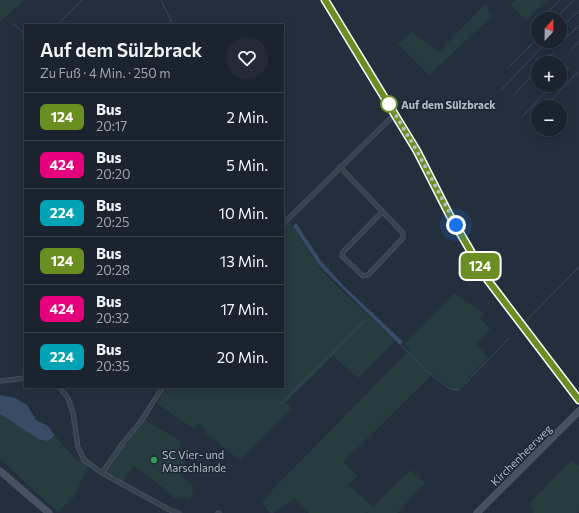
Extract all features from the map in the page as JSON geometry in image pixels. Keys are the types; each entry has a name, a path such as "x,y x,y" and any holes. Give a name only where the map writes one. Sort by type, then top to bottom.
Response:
{"street":[{"path":"325,0 417,151 449,214 487,279 579,400"},
{"path":"284,223 395,114"},
{"path":"340,167 402,233 404,238 368,275 363,276 342,256 343,252 382,212"},
{"path":"0,381 24,378"},
{"path":"60,388 68,398 73,413 78,447 82,457 90,465 102,473 170,510 179,513"},
{"path":"102,473 123,443 139,424 162,388"},
{"name":"Kirchenheerweg","path":"477,513 579,411"},
{"path":"0,471 48,513"}],"green space":[{"path":"0,0 24,0 0,22"},
{"path":"515,0 547,0 535,12 531,12 531,16 526,21 511,5"},
{"path":"486,3 491,17 429,75 398,44 411,32 439,52"},
{"path":"289,221 320,268 395,341 358,378 333,356 286,402 292,409 240,460 205,433 207,430 199,423 194,429 158,404 166,388 284,388 284,226"},
{"path":"454,293 483,313 480,318 490,329 476,345 488,357 458,389 452,389 433,374 343,462 357,476 348,485 373,507 411,470 425,483 397,513 308,513 309,512 295,498 273,513 270,513 262,502 410,350 405,344"},
{"path":"0,414 40,440 47,441 55,436 78,462 81,459 88,466 74,497 58,512 0,459"},
{"name":"SC Vier- und Marschlande","path":"145,420 180,441 181,458 185,461 181,475 192,485 193,493 190,499 175,498 149,476 133,466 123,482 107,473 112,461"},
{"path":"572,460 579,466 579,511 577,513 532,513 535,510 529,504"}],"water":[{"path":"296,223 321,261 343,285 403,342 400,345 319,265 293,226"},
{"path":"0,395 15,398 27,405 36,420 48,426 55,436 47,441 40,440 0,414"}],"waterway":[{"path":"58,24 82,0"},
{"path":"161,0 173,24"},
{"path":"548,12 560,0"},
{"path":"562,12 574,0"},
{"path":"567,22 579,10"},
{"path":"13,24 24,33"},
{"path":"567,37 579,25"},
{"path":"572,49 579,41"},
{"path":"509,67 531,45"},
{"path":"501,90 541,48"},
{"path":"550,56 553,53"},
{"path":"552,100 577,73"},
{"path":"513,96 531,77"},
{"path":"522,117 545,92"},
{"path":"525,322 579,267"},
{"path":"281,404 366,320"},
{"path":"400,344 426,371 450,389 459,390 510,337"}],"bus line":[{"name":"124","path":"325,0 417,151 449,214 487,279 579,400"}],"place":[{"name":"Auf dem Sülzbrack","path":"389,104"},
{"name":"SC Vier- und Marschlande","path":"154,460"}],"route":[{"path":"389,104 417,151 456,225"}]}
